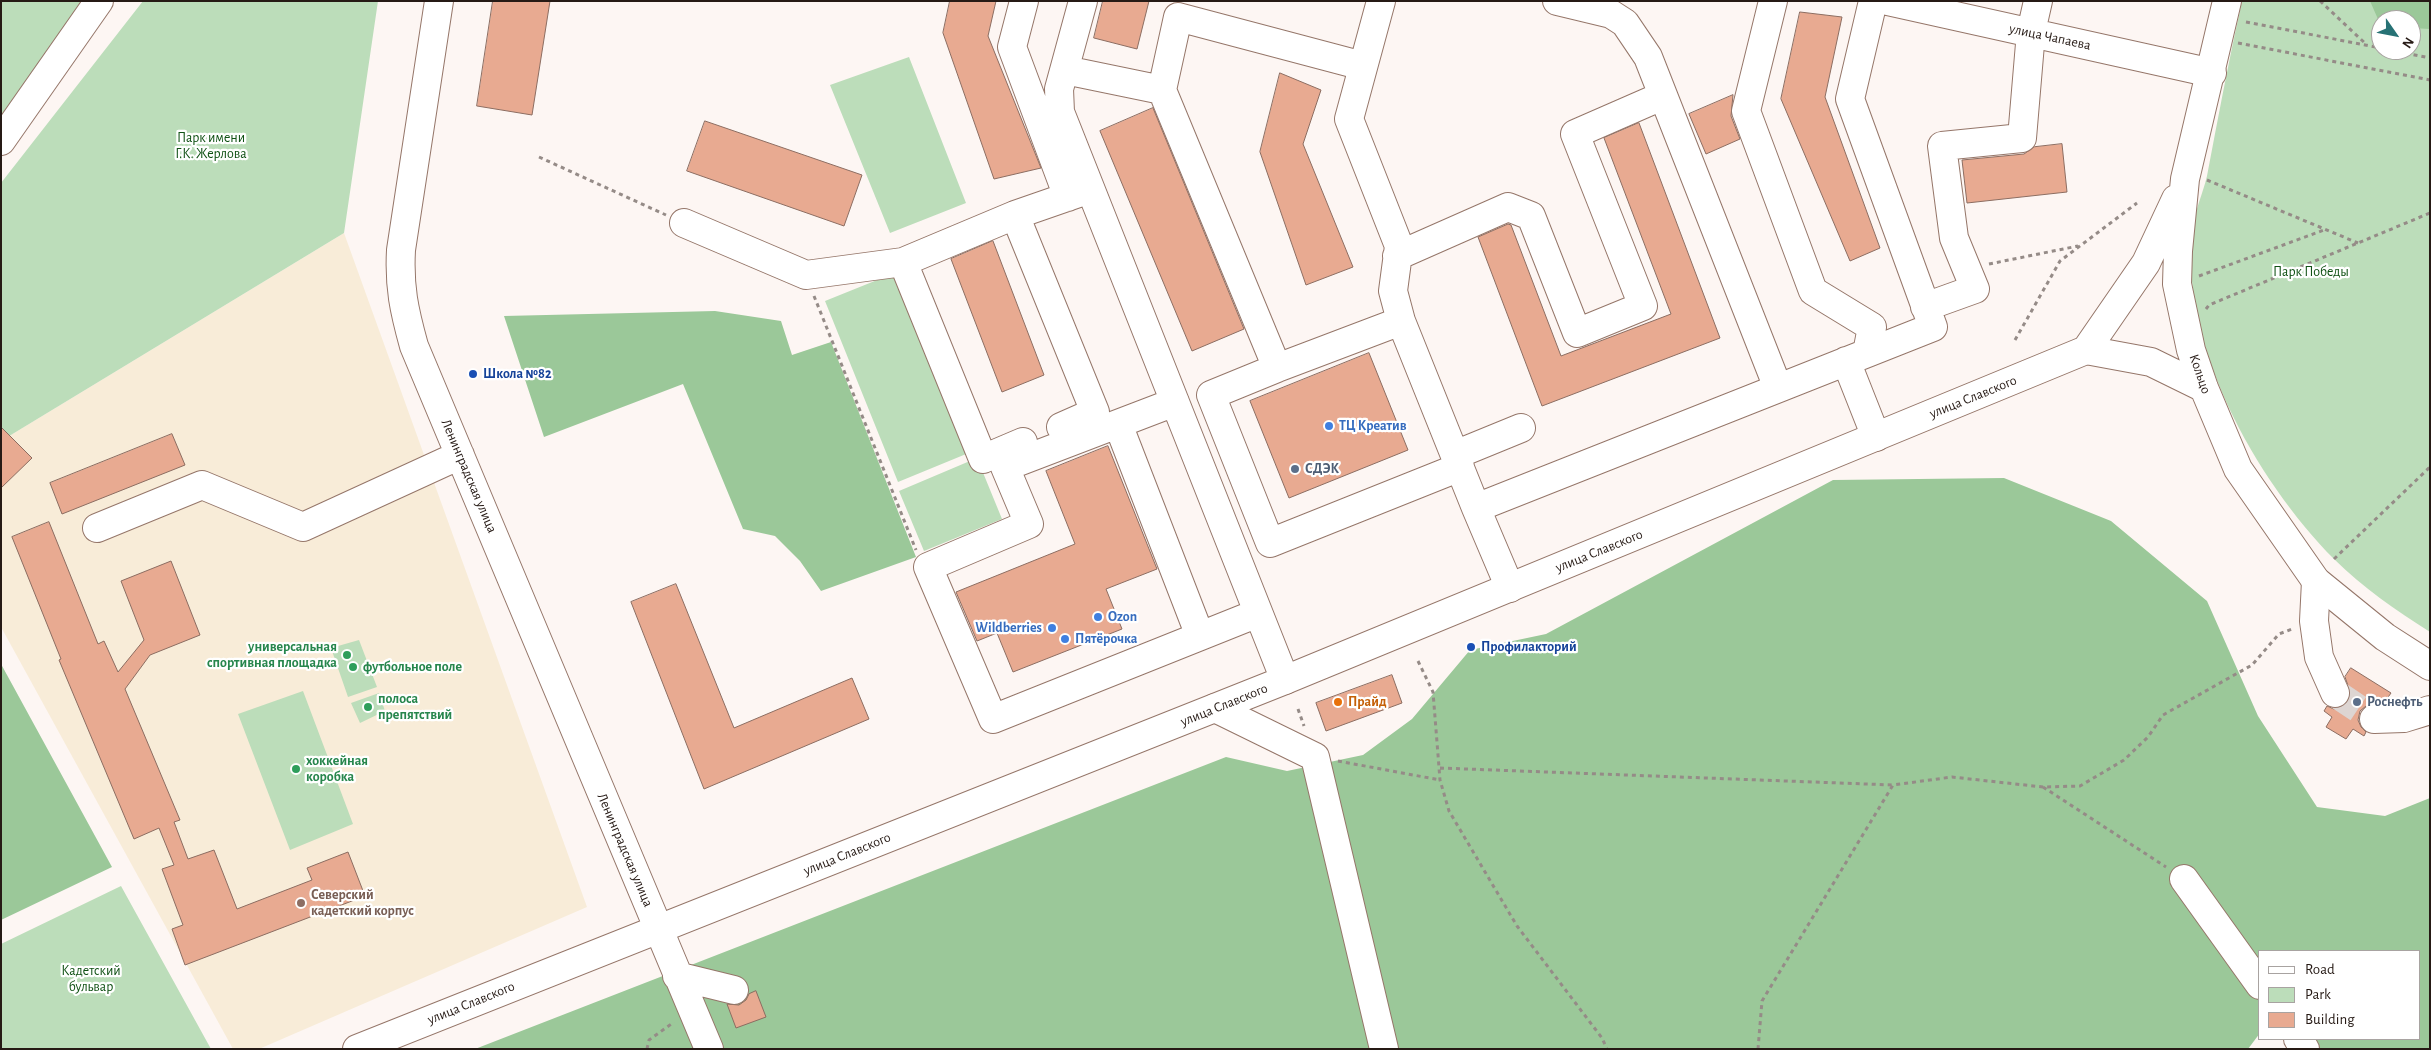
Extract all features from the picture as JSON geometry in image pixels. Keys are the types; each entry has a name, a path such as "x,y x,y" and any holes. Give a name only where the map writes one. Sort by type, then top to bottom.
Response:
{"main road":[{"path":"1,141 98,1"},
{"name":"Ленинградская улица","path":"439,1 401,250 400,282 404,311 414,346 657,929 709,1049"},
{"path":"1024,1 1012,47 1175,402 1285,680"},
{"path":"1079,193 1060,112 1059,89 1066,70 1083,1"},
{"path":"1557,1 1612,14 1624,11 1648,57 1778,388"},
{"path":"1773,1 1746,111 1813,291 1872,327 1856,357 1876,437"},
{"path":"1476,508 1933,327 1850,99 1873,1"},
{"name":"улица Чапаева","path":"1888,1 2212,73"},
{"path":"1926,307 1975,289 1954,238 1942,146 2022,138 2031,32 2038,1"},
{"path":"1381,9 1349,119 1399,246 1393,291 1401,321 1510,588"},
{"name":"Кольцо","path":"2232,10 2212,73 2196,179 2178,251 2177,284 2182,312 2204,388 2238,469 2316,581 2385,637 2430,666"},
{"path":"1277,368 1162,90 1178,17 1363,66"},
{"path":"1066,70 1162,90"},
{"path":"1398,256 1508,207 1531,216 1577,333 1644,306 1575,134 1662,96"},
{"path":"2196,179 2146,263 2086,350 2151,362 2204,388"},
{"path":"684,223 806,275 904,262 1014,215 1079,193"},
{"path":"904,262 983,459 1095,412 1014,215"},
{"path":"1270,543 1211,395 1401,321"},
{"name":"улица Славского","path":"357,1049 1285,680 2086,350"},
{"path":"1175,402 1005,468 1029,524 928,566 993,719 1258,612"},
{"path":"1118,424 1200,636"},
{"path":"1236,557 1458,461 1521,428"},
{"path":"97,528 202,485 303,527 460,455"},
{"path":"2316,581 2314,621 2319,657 2335,693"},
{"path":"1215,708 1315,757 1384,1049"},
{"path":"2374,719 2404,718 2430,710"},
{"path":"2184,879 2258,982"},
{"path":"677,976 734,990"}],"path":[{"path":"2320,1 2368,46"},
{"path":"2232,10 2371,46"},
{"path":"2233,43 2430,80"},
{"path":"539,157 684,223"},
{"path":"2196,179 2359,244"},
{"path":"2015,340 2060,261 2137,203"},
{"path":"2204,312 2209,305 2430,213"},
{"path":"2192,279 2324,230"},
{"path":"1966,269 2080,246"},
{"path":"806,275 916,552"},
{"path":"2334,559 2430,467"},
{"path":"1440,768 1893,785 1952,777 2043,787 2080,786 2116,764 2148,737 2163,715 2252,664 2279,634 2314,621"},
{"path":"1418,661 1433,692 1440,780 1448,811 1518,926 1602,1038 1607,1049"},
{"path":"1298,709 1315,757 1440,780"},
{"path":"1758,1049 1762,1001 1893,785"},
{"path":"2043,787 2184,879"},
{"path":"646,1049 650,1040 691,1010"}],"shaded area":[{"path":"344,233 587,907 259,1049 233,1049 1,627 1,441"}],"green space":[{"path":"1,1 114,1 1,154"},
{"name":"Парк имени Г.К. Жерлова","path":"143,1 378,1 344,233 1,441 1,183"},
{"name":"Парк Победы","path":"2242,1 2430,1 2430,632 2356,580 2305,527 2277,490 2251,449 2228,406 2210,361 2197,316 2191,271 2193,227 2195,214 2207,176"},
{"path":"2370,1 2430,1 2430,29 2421,29 2421,10 2374,10"},
{"path":"909,57 966,203 890,233 830,85"},
{"path":"897,272 971,452 898,482 825,301"},
{"path":"715,311 781,321 792,355 831,342 916,557 821,591 800,561 775,536 743,529 683,384 544,437 504,316"},
{"path":"977,458 1002,519 924,551 899,491"},
{"path":"2004,478 2111,521 2207,601 2258,716 2317,807 2385,816 2430,798 2430,1049 2314,1049 2303,1040 2421,1040 2421,950 2258,950 2258,1036 2248,1049 475,1049 1226,757 1287,771 1363,755 1412,719 1470,650 1546,634 1833,480"},
{"name":"футбольное поле","path":"359,640 377,687 348,697 331,648"},
{"path":"1,664 112,867 1,920"},
{"name":"хоккейная коробка","path":"303,691 353,824 290,850 238,714"},
{"name":"полоса препятствий","path":"379,693 385,711 360,723 351,703"},
{"name":"Кадетский бульвар","path":"121,886 211,1049 1,1049 1,944"}],"building":[{"path":"493,1 550,1 532,115 477,106"},
{"path":"950,1 996,1 988,36 1041,168 994,179 943,33"},
{"path":"1103,1 1149,1 1137,49 1094,38"},
{"path":"1800,12 1842,17 1825,97 1880,248 1850,261 1781,99"},
{"path":"1280,73 1321,90 1303,144 1353,267 1306,285 1260,152"},
{"path":"1733,95 1731,116 1740,139 1706,154 1689,114"},
{"path":"1153,108 1244,329 1192,351 1100,131"},
{"path":"705,121 862,175 844,226 687,171"},
{"path":"1639,123 1720,338 1542,406 1478,237 1508,224 1511,225 1561,356 1671,314 1604,138"},
{"path":"2062,144 2067,192 1967,203 1962,160 2024,154 2034,147"},
{"path":"993,241 1044,375 1002,392 951,259"},
{"name":"ТЦ Креатив","path":"1369,353 1408,450 1289,498 1250,401"},
{"path":"1,427 32,458 1,488"},
{"path":"172,434 185,465 62,514 50,483"},
{"path":"1108,446 1157,569 1106,589 1122,629 1013,672 997,633 977,641 956,592 1075,544 1046,471"},
{"path":"49,522 98,644 104,641 118,672 144,640 121,581 171,561 200,635 150,655 125,689 180,820 174,822 188,859 214,850 237,909 312,880 307,868 348,852 365,896 185,965 172,929 183,925 162,869 174,865 159,828 134,839 59,660 61,659 12,537"},
{"path":"676,584 734,728 852,678 869,719 704,789 631,602"},
{"name":"Роснефть","path":"2351,668 2391,693 2384,703 2366,706 2360,711 2358,720 2366,732 2364,736 2353,729 2346,739 2326,727 2332,717 2324,711 2327,706 2334,709 2348,702 2351,694 2345,677"},
{"path":"1392,675 1402,703 1326,731 1316,703"},
{"path":"756,991 766,1017 736,1028 727,1004 739,1005 746,1000 749,994"}],"tunnel":[{"path":"2335,693 2374,719"}],"place":[{"name":"Школа №82","path":"473,374"},
{"name":"ТЦ Креатив","path":"1329,426"},
{"name":"СДЭК","path":"1295,469"},
{"name":"Ozon","path":"1098,617"},
{"name":"Wildberries","path":"1052,628"},
{"name":"Пятёрочка","path":"1065,639"},
{"name":"Профилакторий","path":"1471,647"},
{"name":"универсальная спортивная площадка","path":"347,655"},
{"name":"футбольное поле","path":"353,667"},
{"name":"Прайд","path":"1338,702"},
{"name":"Роснефть","path":"2357,702"},
{"name":"полоса препятствий","path":"368,707"},
{"name":"хоккейная коробка","path":"296,769"},
{"name":"Северский кадетский корпус","path":"301,903"}]}
